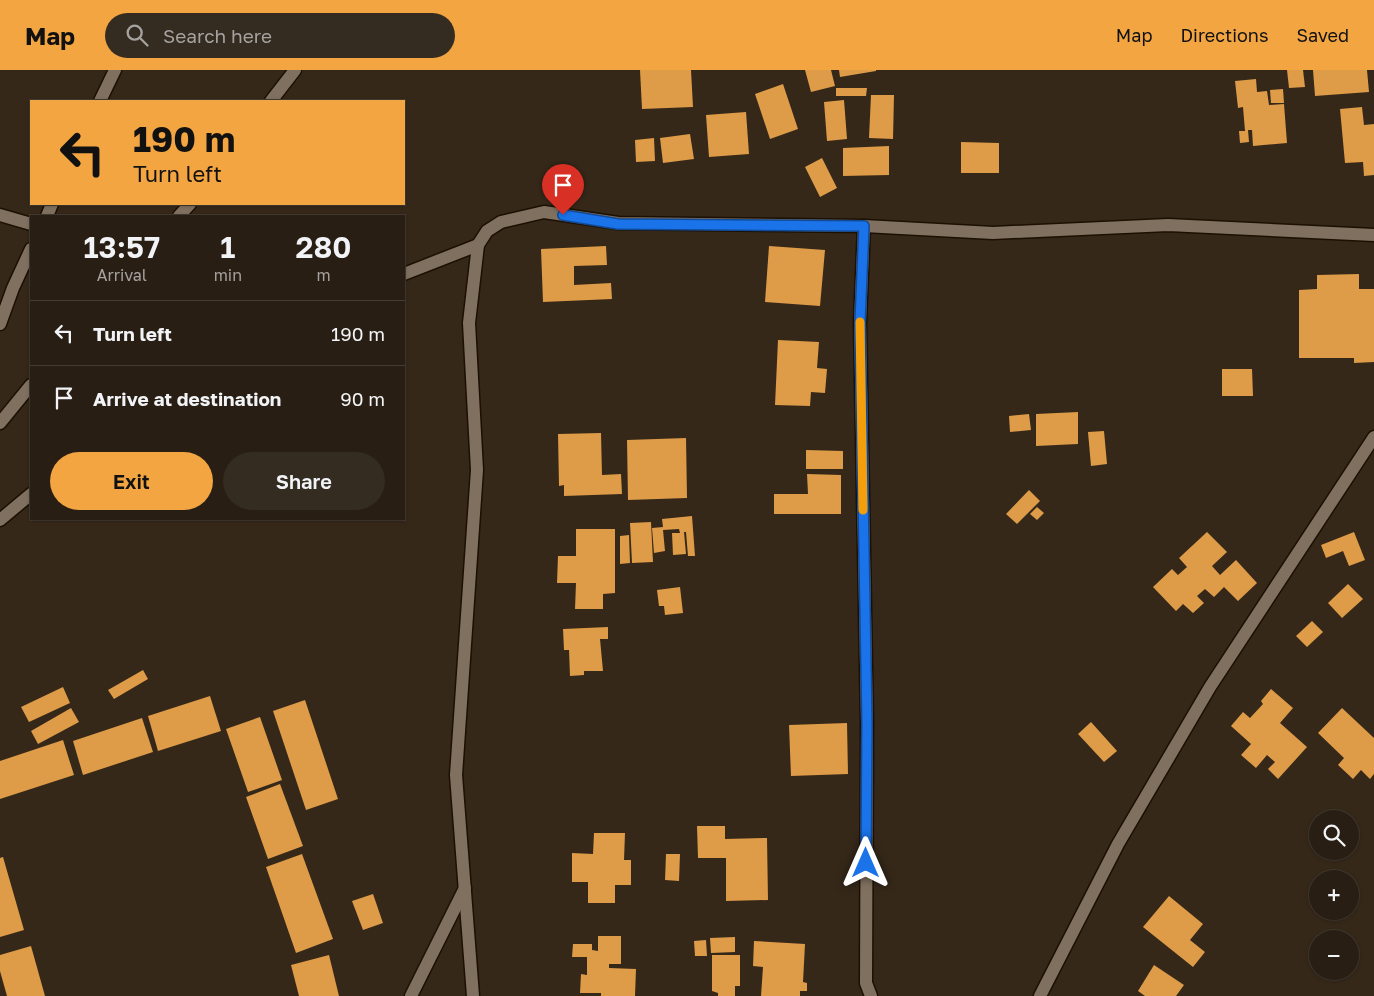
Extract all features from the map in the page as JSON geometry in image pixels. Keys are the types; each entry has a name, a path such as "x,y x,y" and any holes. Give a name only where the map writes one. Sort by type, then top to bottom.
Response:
{"street":[{"path":"100,100 115,70"},
{"path":"272,100 294,70"},
{"path":"180,215 189,205"},
{"path":"473,996 456,776 477,470 469,323 478,245 487,231 501,222 544,212 618,224 864,226 993,233 1168,224 1374,235"},
{"path":"0,215 30,224"},
{"path":"864,226 860,322 867,724 866,983 871,996"},
{"path":"405,274 478,245"},
{"path":"0,324 13,288 30,251"},
{"path":"0,423 30,387"},
{"path":"1040,996 1118,844 1210,687 1374,437"},
{"path":"0,520 30,495"},
{"path":"411,996 465,888"}],"building":[{"path":"640,70 691,70 693,107 642,109"},
{"path":"805,70 831,70 835,86 811,92"},
{"path":"839,70 876,70 876,71 840,77"},
{"path":"1287,70 1303,70 1305,87 1289,88"},
{"path":"1313,70 1367,70 1369,92 1315,96"},
{"path":"1256,79 1257,92 1267,91 1269,105 1284,104 1287,143 1253,146 1252,130 1248,130 1249,142 1240,143 1239,131 1245,131 1243,107 1238,108 1235,81"},
{"path":"783,84 798,129 770,139 755,94"},
{"path":"836,88 867,88 866,96 836,96"},
{"path":"1283,89 1284,103 1271,103 1270,90"},
{"path":"871,95 894,95 893,139 869,138"},
{"path":"844,100 847,139 827,141 824,102"},
{"path":"1362,107 1364,125 1374,124 1374,175 1364,176 1363,162 1345,163 1340,109"},
{"path":"746,112 749,154 709,157 706,115"},
{"path":"690,134 694,159 663,163 660,138"},
{"path":"654,138 655,161 636,162 635,140"},
{"path":"961,142 999,143 999,173 961,173"},
{"path":"889,146 889,175 843,176 843,148"},
{"path":"822,158 837,188 820,197 805,167"},
{"path":"606,246 607,265 574,266 574,285 611,283 612,299 543,302 541,249"},
{"path":"769,246 825,250 820,306 765,302"},
{"path":"1359,274 1359,289 1374,289 1374,362 1354,363 1354,358 1299,358 1299,290 1317,289 1317,275"},
{"path":"778,340 819,342 817,368 827,369 825,393 811,392 810,406 775,405"},
{"path":"1222,369 1252,369 1253,396 1222,396"},
{"path":"1078,412 1078,444 1036,446 1036,414"},
{"path":"1029,414 1031,430 1010,432 1009,416"},
{"path":"1104,431 1107,464 1091,466 1088,432"},
{"path":"601,433 602,475 621,474 622,494 564,496 564,485 559,486 558,434"},
{"path":"686,438 687,498 628,500 627,440"},
{"path":"806,450 843,451 843,469 806,469"},
{"path":"807,474 841,475 841,514 774,514 774,494 808,494"},
{"path":"1029,490 1040,501 1017,524 1006,514"},
{"path":"1037,507 1044,513 1037,520 1030,514"},
{"path":"692,516 695,556 688,556 686,532 684,532 686,554 673,555 672,533 680,533 679,529 663,530 665,551 654,553 652,528 663,527 662,519"},
{"path":"651,522 653,562 632,563 630,523"},
{"path":"576,529 615,529 615,593 603,594 603,609 575,609 576,583 557,583 558,556 576,556"},
{"path":"1207,532 1227,552 1212,566 1220,575 1236,560 1257,583 1238,601 1224,587 1214,597 1205,589 1197,596 1204,603 1193,613 1183,604 1176,611 1153,587 1172,569 1178,575 1187,567 1179,558"},
{"path":"1354,532 1365,560 1349,566 1343,551 1326,558 1321,545"},
{"path":"629,535 630,563 620,564 620,536"},
{"path":"1348,584 1363,599 1342,618 1328,603"},
{"path":"680,587 683,613 665,615 664,606 659,606 657,590"},
{"path":"1312,621 1323,632 1307,647 1296,636"},
{"path":"608,627 608,639 600,639 603,671 584,671 584,675 570,676 569,650 564,650 563,629"},
{"path":"143,670 148,679 114,699 108,690"},
{"path":"63,687 70,703 29,722 21,707"},
{"path":"1271,689 1293,708 1280,723 1307,747 1278,779 1268,769 1275,762 1267,755 1256,768 1241,755 1251,744 1231,726 1243,712 1250,718 1263,704 1261,701"},
{"path":"210,696 221,731 158,751 148,716"},
{"path":"305,700 338,799 306,810 273,711"},
{"path":"71,708 79,722 38,744 31,731"},
{"path":"1342,708 1374,738 1374,774 1370,779 1361,770 1353,779 1338,765 1344,758 1318,733"},
{"path":"260,717 282,780 248,792 226,729"},
{"path":"142,718 153,752 83,775 73,741"},
{"path":"1091,722 1117,751 1104,762 1078,734"},
{"path":"847,723 848,774 791,776 789,725"},
{"path":"63,740 74,775 0,799 0,761"},
{"path":"280,784 303,846 268,859 246,797"},
{"path":"697,826 725,826 725,839 767,838 768,900 726,901 726,858 698,858"},
{"path":"594,833 625,833 624,860 631,860 631,885 615,885 615,903 588,903 588,882 572,882 572,853 593,854"},
{"path":"302,854 333,939 296,953 266,867"},
{"path":"666,854 680,854 679,881 665,880"},
{"path":"3,857 24,930 0,937 0,858"},
{"path":"373,894 383,923 363,930 352,901"},
{"path":"1169,896 1203,924 1190,940 1205,952 1193,967 1143,927"},
{"path":"598,936 621,936 621,964 609,964 609,968 636,969 635,996 601,996 601,993 580,993 581,974 587,975 587,957 572,957 573,944 592,944 592,950 598,951"},
{"path":"735,937 735,952 711,953 710,938"},
{"path":"706,940 707,956 695,956 694,941"},
{"path":"754,941 805,944 803,982 807,983 807,991 800,991 800,996 761,996 763,967 753,966"},
{"path":"31,946 45,996 7,996 0,971 0,955"},
{"path":"329,955 339,996 299,996 291,965"},
{"path":"712,955 740,955 740,986 735,986 735,996 718,996 718,993 712,991"},
{"path":"1154,965 1184,985 1176,996 1145,996 1138,991"}],"slow traffic":[{"path":"860,322 863,510"}],"route":[{"path":"563,215 618,224 864,226 860,322 867,724 866,863"}]}
